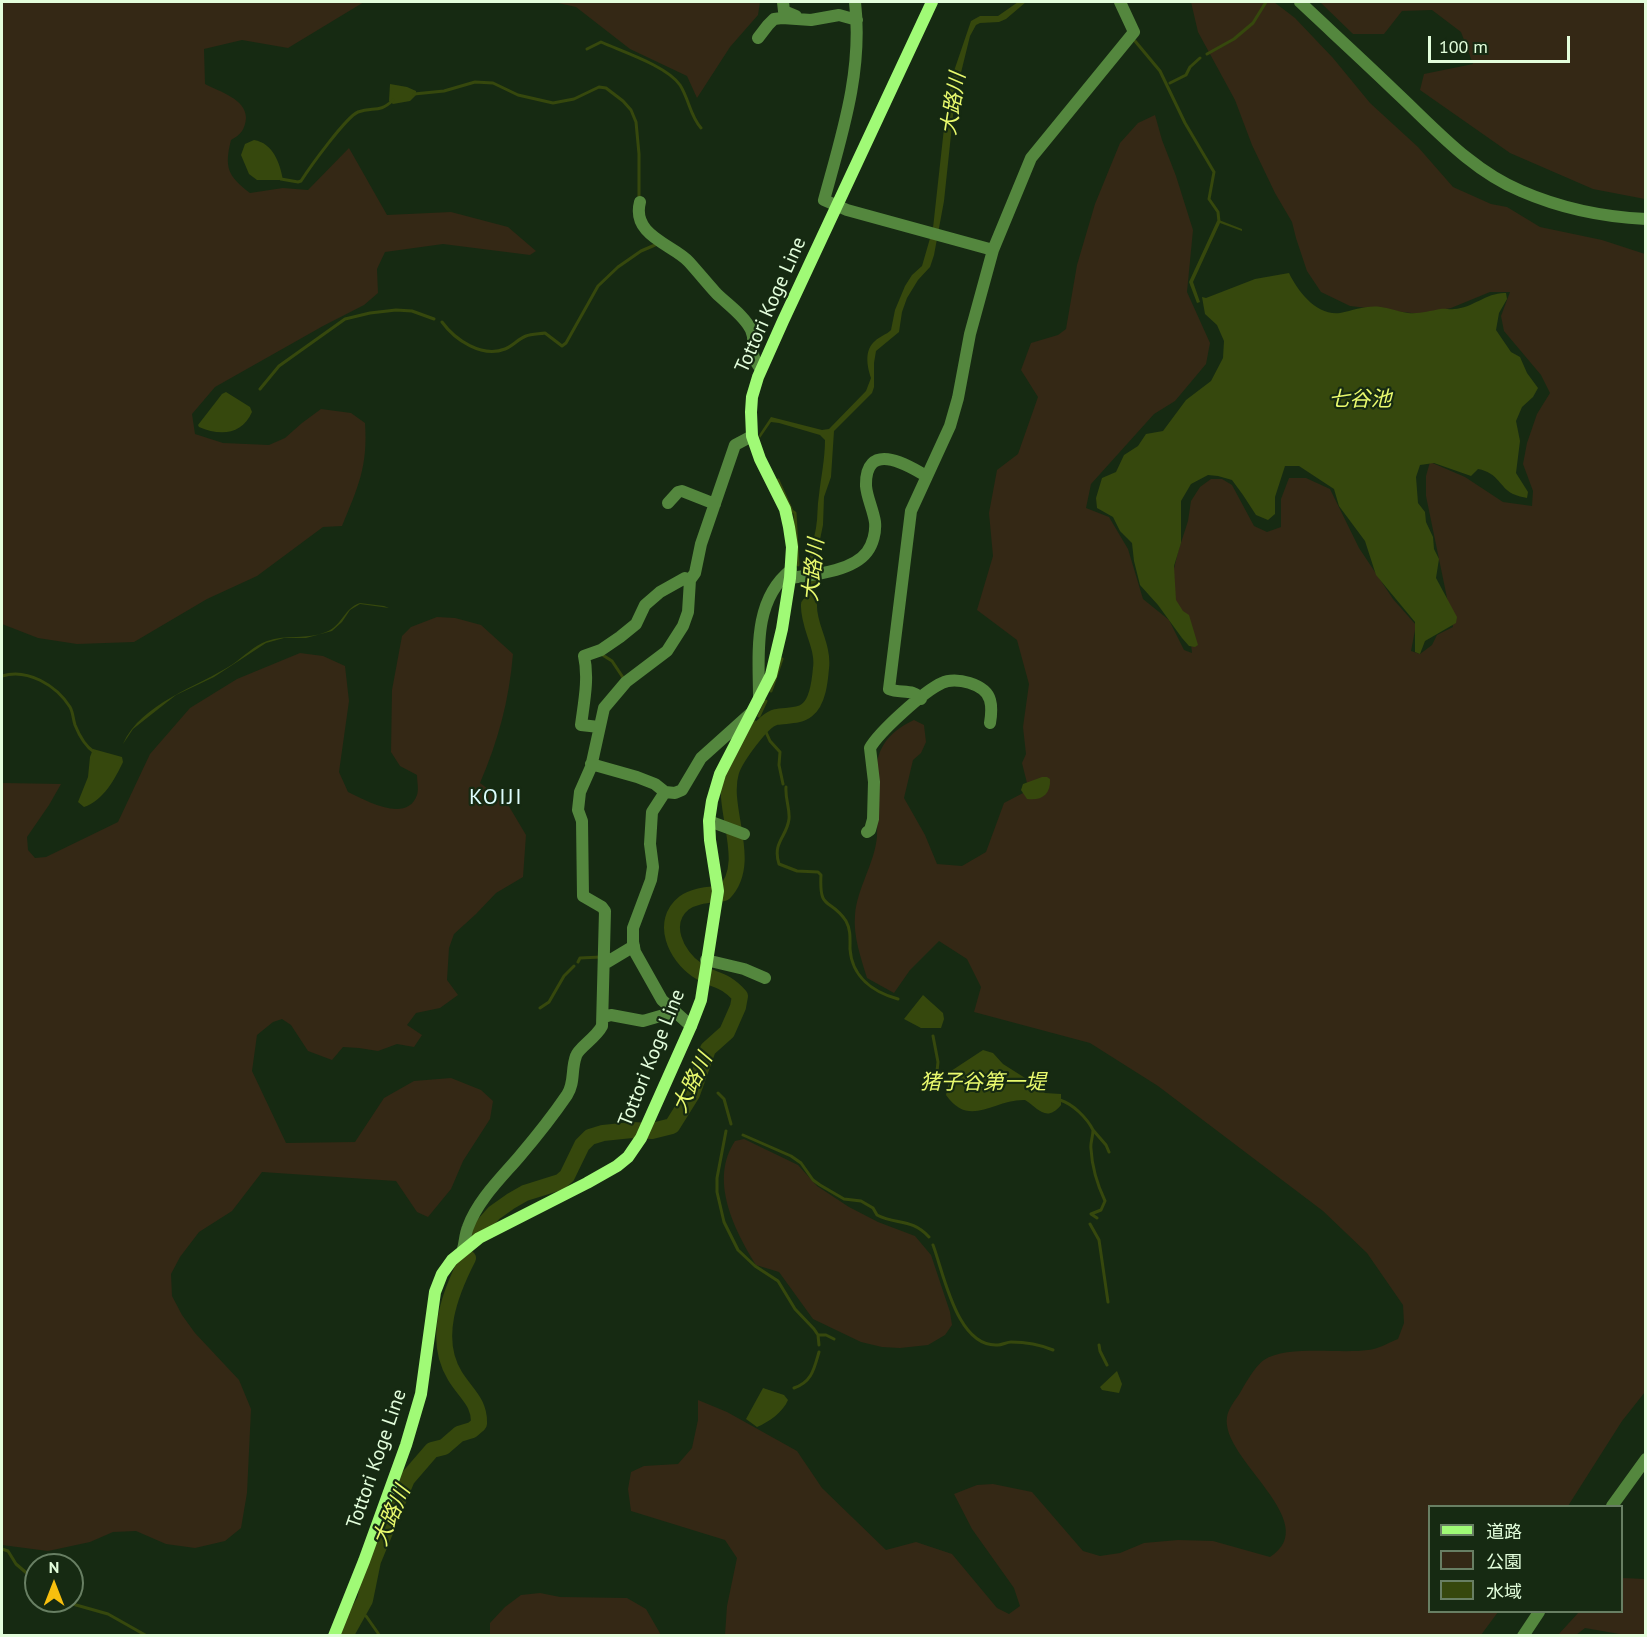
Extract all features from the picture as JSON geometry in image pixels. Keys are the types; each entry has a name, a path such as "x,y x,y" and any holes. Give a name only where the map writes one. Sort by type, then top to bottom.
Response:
{"main road":[{"name":"Tottori Koge Line","path":"334,1635 355,1587 418,1404 435,1293 442,1274 463,1249 479,1238 587,1183 628,1157 643,1132 701,1000 717,896 709,821 712,801 720,774 771,675 782,629 790,574 792,547 785,509 760,459 752,436 752,397 761,369 932,2"}],"street":[{"path":"783,2 784,11 803,19"},
{"path":"855,2 857,20 855,73 845,122 824,201 993,250"},
{"path":"921,699 913,692 891,691 889,684 911,512 950,426 970,334 993,250 1031,158 1134,32 1120,2"},
{"path":"1300,2 1473,163 1520,191 1564,206 1603,215 1646,219"},
{"path":"758,38 774,19 811,20 839,15 857,20"},
{"path":"640,202 641,221 657,248 684,257 751,330 754,361 761,369"},
{"path":"463,1249 468,1227 487,1194 547,1123 569,1092 578,1050 597,1035 603,1026 605,911 583,896 582,820 578,810 580,792 591,764 604,708 626,682 666,651 676,639 688,612 690,580 696,573 701,544 735,445 752,436"},
{"path":"591,764 637,777 655,784 665,792 682,790 701,758 757,705 760,634 765,604 772,589 781,578 790,574 821,574 863,557 871,544 875,529 868,497 867,478 871,465 876,460 890,458 926,476"},
{"path":"668,503 678,492 682,491 715,504"},
{"path":"599,727 581,724 585,690 584,656 601,650 636,624 645,605 660,592 685,578 690,580"},
{"path":"867,832 870,830 874,782 870,748 902,713 943,682 961,681 987,693 990,700 990,723"},
{"path":"665,792 652,812 650,836 653,867 651,880 633,928 634,946 635,952 662,1000 691,1026"},
{"path":"709,821 744,834"},
{"path":"604,964 634,946"},
{"path":"705,968 744,969 765,978"},
{"path":"604,1017 611,1015 643,1021 675,1012"},
{"path":"1613,1505 1646,1459"},
{"path":"1523,1635 1538,1613"}],"green space":[{"path":"2,2 364,2 288,48 242,40 204,49 205,84 237,101 245,111 243,129 231,140 229,150 228,165 232,176 250,193 283,188 308,190 349,148 387,215 451,212 508,227 536,251 530,255 443,244 385,252 377,269 378,293 364,305 215,387 192,414 195,434 223,443 269,445 285,438 321,409 351,413 365,423 365,452 361,476 342,526 323,527 257,576 207,599 134,642 77,644 38,638 2,624"},
{"path":"554,2 760,2 758,15 730,47 697,98 687,76 630,49 576,7"},
{"path":"1191,2 1274,2 1295,18 1333,58 1370,103 1418,147 1453,187 1491,204 1507,207 1540,227 1602,240 1645,254 1645,1392 1622,1421 1569,1505 1428,1505 1428,1613 1497,1613 1481,1635 725,1635 727,1606 737,1558 725,1540 631,1511 628,1489 631,1472 644,1466 678,1464 692,1448 698,1420 698,1400 727,1412 797,1451 822,1488 886,1550 916,1542 952,1554 997,1608 1009,1614 1020,1606 1014,1588 972,1529 954,1494 977,1485 993,1484 1032,1492 1083,1551 1100,1556 1120,1553 1144,1543 1178,1540 1213,1541 1270,1557 1284,1543 1286,1526 1279,1508 1238,1452 1229,1434 1227,1417 1230,1407 1254,1370 1261,1362 1274,1355 1299,1351 1368,1350 1398,1339 1404,1323 1403,1305 1367,1253 1323,1211 1158,1086 1090,1043 974,1012 981,987 967,959 939,941 910,970 894,993 867,978 856,939 856,905 876,846 876,770 885,742 896,730 914,720 924,725 926,742 921,753 913,760 904,798 925,835 937,864 962,866 986,852 1004,803 1025,792 1027,783 1022,763 1026,754 1023,727 1029,684 1017,640 977,610 993,556 989,513 997,470 1018,454 1038,397 1021,370 1031,343 1058,335 1066,329 1077,265 1095,204 1120,143 1138,123 1155,115 1176,176 1193,230 1187,292 1210,343 1206,364 1175,401 1154,414 1091,484 1086,508 1109,517 1128,549 1143,599 1169,620 1184,650 1192,653 1190,635 1176,615 1170,585 1188,521 1191,501 1200,487 1211,479 1222,479 1232,485 1254,526 1267,532 1281,527 1281,499 1289,478 1306,478 1330,489 1359,548 1393,599 1416,625 1411,651 1420,654 1432,645 1437,635 1453,627 1426,496 1426,476 1430,462 1465,477 1503,502 1532,506 1533,491 1523,464 1527,443 1537,414 1550,393 1541,375 1504,331 1501,316 1510,292 1490,292 1451,308 1420,314 1350,306 1321,292 1307,271 1292,222 1252,145 1235,100 1198,32"},
{"path":"1320,2 1645,2 1645,199 1593,189 1510,153 1420,90 1424,74 1473,64 1461,32 1432,10 1402,11 1384,34 1353,34"},
{"path":"437,617 455,618 481,625 513,654 502,720 480,783 507,803 526,835 523,877 496,893 454,934 449,948 447,980 458,995 440,1008 416,1013 407,1025 422,1035 414,1047 397,1044 378,1051 343,1047 332,1060 308,1051 291,1025 282,1019 273,1022 257,1035 252,1071 286,1143 355,1142 384,1098 414,1081 451,1078 481,1090 493,1101 490,1119 463,1161 451,1189 428,1217 417,1212 396,1181 262,1172 232,1211 199,1232 180,1257 171,1274 172,1296 195,1333 239,1380 251,1409 247,1493 241,1528 225,1541 195,1548 166,1544 136,1531 113,1532 90,1542 48,1551 2,1545 2,783 61,784 27,837 28,850 35,858 46,857 118,822 150,754 190,708 237,679 300,653 323,656 345,666 349,701 339,772 348,792 385,807 404,808 412,804 417,795 417,775 400,766 391,752 392,690 402,636 411,627"},
{"path":"744,1139 798,1165 817,1186 849,1207 878,1222 915,1236 931,1255 950,1312 952,1325 945,1335 928,1345 900,1348 861,1342 813,1319 779,1272 756,1265 733,1220 724,1188 724,1172 728,1156 735,1141"},
{"path":"1623,1578 1645,1579 1645,1635 1625,1635 1585,1628 1576,1635 1558,1635 1578,1613 1623,1613"},
{"path":"540,1593 560,1597 627,1598 646,1609 661,1635 490,1635 490,1623 505,1607 521,1595"}],"water":[{"path":"1018,2 1026,2 1006,19 976,25 970,36 955,97 944,201 930,267 918,280 907,298 899,332 876,351 872,393 834,431 831,477 824,497 823,525 817,554 817,579 811,614 814,623 809,628 804,605 805,592 808,564 817,524 825,440 820,435 771,422 760,438 759,435 771,417 822,430 829,429 866,391 871,378 868,363 869,349 877,339 891,330 895,310 905,286 922,266 933,228 946,110 953,74 971,21 980,16 998,16"},
{"path":"390,84 407,87 416,91 416,95 410,101 393,104 389,101"},
{"path":"254,140 271,149 278,161 283,180 257,180 249,174 241,155 245,144"},
{"path":"1219,220 1242,229 1242,231 1220,223 1193,282 1200,302 1197,303 1189,282"},
{"name":"七谷池","path":"1289,273 1309,301 1316,307 1332,313 1370,307 1412,313 1461,308 1499,293 1506,293 1507,299 1499,313 1496,330 1511,352 1520,357 1527,373 1538,388 1533,397 1522,407 1516,421 1520,441 1516,473 1528,492 1527,498 1515,495 1485,471 1478,469 1471,476 1434,463 1420,465 1416,477 1418,503 1425,512 1426,522 1433,537 1434,549 1439,559 1436,578 1457,617 1456,623 1425,641 1420,654 1415,652 1415,622 1376,575 1365,541 1339,506 1334,489 1299,466 1285,466 1275,497 1275,514 1268,520 1256,515 1232,480 1218,476 1208,475 1191,484 1181,501 1181,543 1174,566 1176,600 1183,611 1189,615 1198,645 1195,647 1189,646 1140,585 1132,543 1120,531 1113,517 1097,508 1096,498 1102,478 1116,472 1124,455 1138,446 1146,434 1163,431 1186,400 1211,381 1223,358 1224,341 1217,325 1205,314 1202,297 1206,298 1255,279"},
{"path":"226,392 250,407 252,412 248,420 230,432 215,432 199,427 198,425"},
{"path":"360,603 389,608 360,604 350,610 332,631 306,638 284,638 266,643 214,677 176,695 133,729 123,744 131,730 143,717 172,697 233,664 267,641 282,638 311,636 326,632 336,626 351,608"},
{"path":"93,749 122,757 123,762 103,795 84,807 78,802 88,777"},
{"path":"1042,777 1050,779 1047,793 1041,798 1027,799 1021,790 1023,784"},
{"path":"923,995 943,1013 941,1028 921,1028 904,1019"},
{"name":"猪子谷第一堤","path":"983,1050 993,1053 1003,1064 1045,1093 1061,1094 1061,1105 1051,1113 1046,1113 1025,1100 973,1111 964,1110 955,1105 946,1095 951,1071"},
{"path":"1117,1371 1122,1384 1119,1393 1102,1390 1100,1387"},
{"path":"763,1388 784,1395 788,1400 775,1416 757,1427 746,1419"}],"waterway":[{"path":"1207,54 1234,39 1253,23 1266,2"},
{"path":"1135,41 1160,71 1185,123 1214,172 1209,199 1218,212 1219,222"},
{"path":"587,49 601,42 644,60 674,78 686,96 694,118 701,128"},
{"path":"1170,83 1186,75 1190,67 1200,58"},
{"path":"414,94 444,91 475,82 493,83 518,95 553,103 574,99 599,87 606,88 631,110 636,122 639,196"},
{"path":"281,179 301,181 328,143 352,116 363,110 384,107 393,100"},
{"path":"442,322 462,341 487,351 505,349 526,336 545,333 562,346 566,343 598,286 618,267 641,251 655,245"},
{"path":"260,389 279,366 345,319 396,310 412,311 434,319"},
{"path":"778,480 795,513 798,565"},
{"name":"大路川","path":"478,1231 494,1213 511,1201 525,1193 560,1182 567,1176 582,1145 590,1137 603,1133 632,1130 652,1131 672,1126 692,1094 708,1049 727,1032 738,1007 740,996 728,986 703,974 689,964 677,948 672,929 673,920 677,911 688,900 724,893 732,880 736,866 736,851 729,787 731,772 743,750 770,720 800,714 814,702 821,673 821,660 809,605"},
{"path":"601,654 612,661 624,679"},
{"path":"771,691 782,659"},
{"path":"2,676 21,674 49,685 70,707 75,725 83,740 94,752"},
{"path":"759,716 766,701"},
{"path":"740,747 755,722"},
{"path":"765,730 770,741 780,752 779,765 783,784"},
{"path":"786,787 789,819 777,850 779,864 797,871 818,872 821,875 824,899 848,924 852,959 859,975 880,992 898,999"},
{"path":"578,962 580,958 601,957"},
{"path":"540,1008 549,1002 564,976 574,966"},
{"path":"933,1036 938,1062 936,1080 952,1082"},
{"path":"718,1093 724,1099 731,1124"},
{"path":"1060,1100 1079,1112 1093,1130 1092,1163 1105,1201 1101,1210 1091,1214 1097,1218"},
{"path":"1093,1130 1109,1152"},
{"path":"726,1131 717,1178 717,1192 724,1222 738,1250 755,1266 778,1281 795,1309 818,1335 819,1345"},
{"path":"743,1135 791,1156 801,1163 813,1180 844,1199 861,1201 873,1208 877,1215 910,1224 929,1237"},
{"path":"1090,1224 1099,1240 1108,1302"},
{"path":"933,1245 954,1307 972,1335 984,1343 998,1345 1009,1342 1021,1343 1053,1350"},
{"name":"大路川","path":"345,1636 365,1600 373,1561 407,1479 432,1450 444,1447 459,1434 472,1430 479,1424 475,1404 448,1362 444,1332 450,1301 468,1258"},
{"path":"818,1335 826,1335 834,1339"},
{"path":"1099,1345 1107,1365"},
{"path":"794,1388 809,1378 819,1352"},
{"path":"2,1549 8,1551 16,1564 24,1571"},
{"path":"84,1607 108,1614 147,1636"},
{"path":"366,1616 380,1636"}],"district":[{"name":"KOIJI","path":"496,798"}]}
